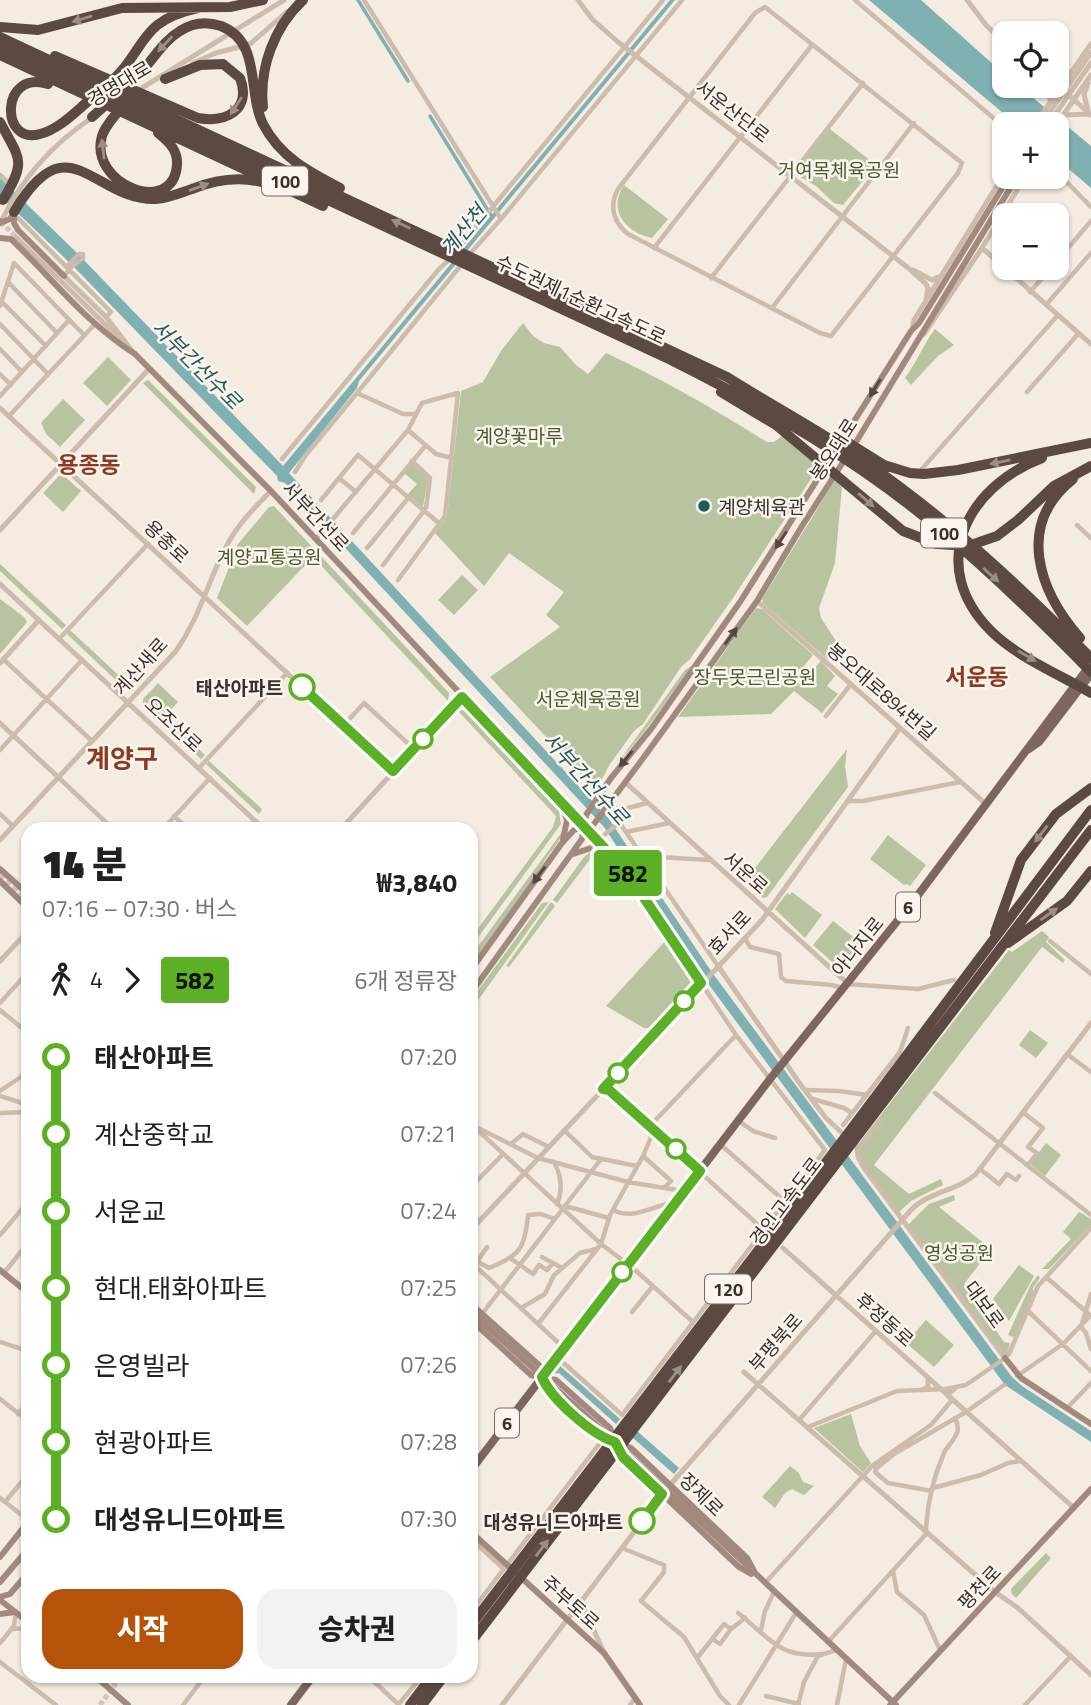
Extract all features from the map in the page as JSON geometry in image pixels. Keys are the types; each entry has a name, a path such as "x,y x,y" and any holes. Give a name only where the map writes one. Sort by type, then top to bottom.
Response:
{"highway":[{"path":"0,29 52,28 122,8 230,8 262,0"},
{"path":"271,138 262,104 264,72 278,32 301,0"},
{"path":"85,83 38,81 22,84 10,94 7,101 5,110 9,122 19,133 26,135 41,134 55,128 113,80 158,23 180,12 198,8"},
{"path":"92,117 140,74 169,39 182,29 197,24 215,24 231,31 243,44 250,60 258,111 271,138 294,162 312,175 339,188 362,206"},
{"path":"0,29 85,83"},
{"name":"수도권제1순환고속도로","path":"0,37 85,83"},
{"name":"수도권제1순환고속도로","path":"0,47 362,206 497,274 757,388 782,414"},
{"path":"0,55 85,83 160,117 273,184 387,233 415,242"},
{"path":"160,117 209,120 225,118 240,104 240,78 230,68 216,63 200,65 165,79"},
{"path":"140,89 107,126 100,148 106,164 117,179 131,189 148,192 162,189 173,178 177,162 160,117"},
{"name":"수도권제1순환고속도로","path":"160,117 415,242 452,253"},
{"path":"0,122 15,146 18,157 15,190 7,208"},
{"path":"7,208 15,190 41,177 69,168 89,173 130,194 151,199 171,197 220,180 252,180 273,184"},
{"name":"수도권제1순환고속도로","path":"497,274 671,360 701,382 782,414"},
{"path":"782,414 876,460 910,473 949,472 1091,443"},
{"path":"782,414 892,523 927,542 968,546 997,536 1054,486 1091,467"},
{"name":"100","path":"782,414 868,464 955,529 1034,600 1091,658"},
{"name":"100","path":"782,414 943,532 1024,604 1091,673"},
{"path":"1091,443 1031,462 988,491 969,517 963,532 959,567 963,588 971,607 993,633 1006,644 1091,693"},
{"path":"1091,467 1065,485 1055,497 1042,522 1039,554 1042,577 1049,595 1066,622 1091,650"},
{"name":"경인고속도로","path":"995,946 1021,860 1056,814 1091,788"},
{"name":"경인고속도로","path":"478,1616 830,1157 848,1140 995,946 1091,810"},
{"name":"경인고속도로","path":"995,946 1091,830"},
{"name":"경인고속도로","path":"995,946 1067,901 1091,871"},
{"name":"경인고속도로","path":"478,1632 625,1426"},
{"path":"410,1705 427,1683"},
{"path":"422,1705 439,1683"}],"main road":[{"name":"봉오대로","path":"478,960 573,830 594,824 757,601 922,336 926,318 1002,189"},
{"name":"봉오대로","path":"478,983 582,839 586,815 695,669 800,511 911,331 926,318 1009,189"},
{"path":"0,223 10,219 7,208"},
{"path":"7,208 14,223 15,236 95,324 135,354"},
{"path":"0,238 15,236 68,270"},
{"name":"서부간선로","path":"135,354 271,491 608,850 632,878 702,981"},
{"path":"844,438 846,446 855,444"},
{"name":"아나지로","path":"1030,749 1034,737 1091,664"},
{"name":"아나지로","path":"784,1061 1091,673"},
{"path":"560,800 567,820 562,843"},
{"path":"569,856 594,846 608,850"},
{"path":"0,869 21,888"},
{"path":"0,881 21,901"},
{"name":"6","path":"478,1461 784,1061"},
{"path":"2,1271 21,1287"},
{"name":"장제로","path":"478,1310 539,1365 548,1390 601,1438 631,1448 747,1558 762,1581"},
{"name":"장제로","path":"478,1318 615,1442 893,1704"},
{"name":"장제로","path":"478,1329 531,1375 555,1380 610,1428 623,1457 739,1567 762,1581"},
{"name":"대보로","path":"1005,1358 1018,1376 1091,1424"},
{"name":"평천로","path":"893,1704 1091,1489"},
{"path":"0,1557 21,1530"},
{"name":"주부토로","path":"478,1537 604,1653 640,1705"},
{"path":"0,1581 21,1557"},
{"path":"21,1581 10,1594 0,1598 21,1616"},
{"path":"0,1615 16,1612"},
{"path":"103,1683 128,1705"},
{"path":"291,1705 306,1683"}],"street":[{"name":"경명대로","path":"15,190 40,160 92,117 284,0"},
{"path":"140,89 205,57 250,44 301,0"},
{"path":"364,0 490,208 501,219"},
{"name":"서운산단로","path":"578,0 592,19 618,42 907,267 926,284 926,300"},
{"path":"282,459 663,0"},
{"path":"295,472 472,251 682,0"},
{"path":"855,0 992,117"},
{"path":"967,0 992,31"},
{"path":"760,8 769,9 863,83 958,157 962,163 961,168 831,336 711,278 621,228 613,213 612,204 618,188 760,8"},
{"path":"1069,74 1091,44"},
{"path":"654,248 812,45"},
{"path":"1056,112 1091,53"},
{"path":"1057,112 1091,64"},
{"path":"1064,112 1091,76"},
{"path":"1090,114 1084,91 1091,76"},
{"path":"1069,77 1077,85 1083,85"},
{"path":"711,278 863,83"},
{"path":"1069,96 1090,114"},
{"path":"1042,112 1050,100"},
{"path":"1069,115 1090,114"},
{"path":"772,309 914,123"},
{"path":"0,175 15,190"},
{"path":"1069,184 1091,207"},
{"path":"911,331 914,320 995,189"},
{"path":"922,336 982,248 1018,189"},
{"path":"7,208 68,270 135,354"},
{"path":"1069,247 1091,221"},
{"name":"서부간선로","path":"15,236 135,354"},
{"path":"982,248 1091,344"},
{"path":"1046,305 1091,253"},
{"path":"68,270 81,256"},
{"path":"46,346 1,304 14,263 84,335"},
{"name":"서운산단로","path":"907,267 932,280 941,275"},
{"path":"1030,292 1040,280"},
{"path":"8,282 57,333"},
{"path":"920,471 1058,315"},
{"path":"0,396 69,320"},
{"path":"0,324 48,374"},
{"path":"9,416 95,324"},
{"path":"1027,392 1079,333"},
{"path":"0,349 22,372"},
{"path":"0,530 149,369"},
{"path":"0,374 10,385"},
{"path":"357,393 404,414 416,414"},
{"path":"316,539 408,430 422,403 458,393 445,516 398,580"},
{"name":"용종로","path":"0,408 393,771"},
{"path":"408,430 440,456 452,458"},
{"path":"353,533 426,445"},
{"path":"321,500 358,455 440,524"},
{"path":"383,565 424,511 430,478 412,461"},
{"path":"339,478 356,492"},
{"name":"계산새로","path":"0,840 176,650 206,598 227,545 242,523 271,491"},
{"path":"367,548 409,498"},
{"path":"1076,525 1091,538"},
{"path":"59,639 148,544"},
{"name":"오조산로","path":"0,584 256,821"},
{"name":"봉오대로894번길","path":"757,601 987,805"},
{"path":"39,620 2,661 92,741"},
{"path":"0,750 82,660"},
{"path":"199,768 287,673"},
{"path":"826,716 851,684"},
{"path":"347,822 462,697"},
{"path":"344,725 364,703 414,749"},
{"path":"0,723 105,822"},
{"name":"효서로","path":"479,1221 767,913 900,728"},
{"path":"169,822 210,778"},
{"name":"서운로","path":"625,782 845,986"},
{"path":"848,801 863,801 961,782"},
{"path":"647,803 617,810 619,823 716,968"},
{"path":"0,814 13,826"},
{"path":"174,817 180,822"},
{"path":"598,840 619,823"},
{"path":"626,832 669,823"},
{"path":"648,863 659,857 709,860"},
{"path":"0,961 21,938"},
{"path":"745,938 750,947 779,954 781,977 786,981 918,989 954,980"},
{"path":"1050,941 1091,974"},
{"name":"대보로","path":"716,968 805,1090 848,1140 864,1168 902,1221 1005,1358"},
{"path":"0,1003 21,980"},
{"path":"557,1357 625,1426 693,1322 764,1230 830,1157 736,1035 702,981"},
{"path":"0,1010 21,1027"},
{"name":"부평북로","path":"502,1705 564,1618 582,1601 662,1494 919,1202 928,1196 964,1184 980,1169 1091,1023"},
{"path":"848,1140 852,1113 900,1052 908,1028"},
{"path":"538,1324 599,1246 613,1209 643,1156 651,1137 650,1126 736,1035"},
{"path":"1067,1054 1091,1072"},
{"path":"21,1077 0,1093 21,1102"},
{"path":"603,1089 609,1090 764,1230"},
{"path":"805,1090 867,1095"},
{"path":"935,1093 1091,1215"},
{"path":"812,1099 852,1113"},
{"path":"0,1113 21,1112"},
{"path":"1024,1113 1043,1128 1028,1147 1037,1153 1028,1165"},
{"path":"738,1120 752,1131 775,1138"},
{"path":"848,1140 881,1121"},
{"path":"478,1128 538,1158 628,1182 684,1191"},
{"path":"564,1130 592,1157 637,1166"},
{"path":"478,1131 557,1204 609,1218"},
{"path":"511,1144 523,1134 549,1147"},
{"path":"720,1144 781,1198"},
{"path":"478,1180 503,1154"},
{"path":"643,1156 671,1181 664,1188"},
{"path":"482,1314 601,1159"},
{"path":"554,1162 560,1179 561,1195 557,1204"},
{"path":"980,1169 999,1184 1007,1174 1016,1180 1019,1176"},
{"path":"613,1209 621,1214 636,1213 676,1202"},
{"path":"564,1208 599,1246 628,1265 693,1322"},
{"path":"0,1235 21,1210"},
{"path":"478,1264 489,1268 519,1252 524,1245 528,1215 541,1214 555,1219"},
{"path":"808,1427 897,1391 956,1388 966,1385 1005,1358 1038,1286 1091,1228"},
{"path":"521,1308 545,1294 554,1275 580,1253 599,1246"},
{"path":"478,1258 488,1247"},
{"name":"후정동로","path":"783,1248 1074,1508"},
{"path":"2,1271 21,1251"},
{"path":"510,1258 533,1274 544,1258 562,1268"},
{"path":"541,1266 547,1270 552,1263"},
{"path":"478,1267 564,1348"},
{"path":"1018,1376 1063,1344 1091,1316 1046,1276"},
{"path":"632,1312 653,1286"},
{"path":"549,1289 559,1297"},
{"path":"1080,1327 1091,1294"},
{"path":"1028,1311 1091,1371"},
{"path":"1080,1327 1086,1333 1091,1349"},
{"path":"800,1419 875,1332"},
{"path":"0,1342 21,1349"},
{"path":"744,1372 995,1592 1018,1608 1091,1675"},
{"path":"478,1603 604,1437 549,1387 542,1377"},
{"path":"924,1389 928,1387 928,1379"},
{"path":"1068,1407 1091,1383"},
{"path":"875,1468 908,1445 966,1412 1004,1385"},
{"path":"762,1581 875,1468 931,1425 950,1399 948,1394 956,1388"},
{"path":"0,1399 21,1416"},
{"path":"18,1414 21,1410"},
{"path":"828,1642 926,1532 926,1510 932,1489 944,1453 957,1433 955,1418"},
{"path":"875,1468 888,1483 932,1489 1021,1461"},
{"path":"21,1481 2,1500 21,1515"},
{"path":"478,1536 509,1563"},
{"path":"478,1545 504,1569"},
{"path":"622,1548 664,1565 664,1572 641,1601 684,1637 720,1696 729,1705"},
{"path":"498,1564 504,1563 504,1558"},
{"path":"893,1570 897,1592 924,1615 941,1652"},
{"path":"761,1630 774,1591"},
{"path":"582,1601 604,1653"},
{"path":"0,1643 14,1626 16,1612"},
{"path":"738,1613 761,1630 775,1646 797,1654 821,1654 836,1650"},
{"path":"739,1705 796,1613"},
{"path":"714,1640 720,1644 731,1629 745,1618"},
{"path":"697,1658 724,1624 731,1629"},
{"path":"9,1631 21,1627"},
{"path":"766,1696 798,1704 804,1682 821,1654"},
{"path":"1025,1705 1070,1656"},
{"path":"837,1705 846,1659"},
{"path":"0,1662 21,1678"},
{"path":"27,1683 56,1705"},
{"path":"183,1705 200,1683"},
{"path":"376,1683 398,1704 416,1683"},
{"path":"630,1705 635,1698"}],"green space":[{"name":"거여목체육공원","path":"830,129 876,165 843,205 834,203 816,186 800,177 798,169"},
{"path":"624,185 668,219 652,238 634,231 622,219 618,203"},
{"path":"523,323 533,336 544,343 560,347 588,374 606,353 688,395 767,442 774,442 783,435 820,465 733,598 690,659 681,667 643,724 634,731 610,764 601,781 588,782 490,677 560,627 546,615 564,592 509,553 484,586 435,533 447,517 461,391 483,382 501,351"},
{"path":"935,329 954,345 938,356 911,385 905,378"},
{"path":"108,357 131,380 107,406 83,383"},
{"path":"148,380 256,487 254,494 143,383"},
{"path":"63,399 85,420 60,447 46,434 41,423"},
{"path":"412,463 428,478 423,507 408,494 417,484 404,473"},
{"path":"63,475 81,491 63,512 43,493"},
{"path":"835,480 842,487 835,563 819,608 821,618 838,644 827,659 763,603 762,599"},
{"name":"계양교통공원","path":"274,506 449,693 448,701 313,557 247,626 217,598 238,544 269,507"},
{"path":"0,564 66,625 62,629 0,571"},
{"path":"462,575 478,590 454,615 438,600"},
{"path":"0,599 27,622 0,654"},
{"name":"장두못근린공원","path":"756,608 762,609 813,655 793,679 800,684 821,661 835,676 827,686 838,694 822,713 794,691 771,714 678,717"},
{"path":"70,630 128,684 122,686 67,634"},
{"path":"692,666 644,732 617,764 685,670"},
{"path":"158,683 178,702 164,717 205,755 201,759 143,705 143,699"},
{"path":"466,711 559,811 561,824 478,937 478,929 553,827 556,816 459,712"},
{"path":"847,749 845,766 848,787 767,897 763,898 745,881"},
{"path":"209,761 262,809 259,814 206,764"},
{"path":"562,832 564,832 478,956 478,946"},
{"path":"888,835 926,865 910,886 904,885 870,859"},
{"path":"600,851 627,878 642,898 591,858 557,903 553,900 584,857 590,852"},
{"path":"792,892 822,915 805,938 775,909 787,893 790,895"},
{"path":"549,902 478,1000 478,990 542,903"},
{"path":"551,902 555,906 509,967 506,966"},
{"path":"833,921 861,943 840,969 813,945"},
{"path":"1042,931 1049,937 1046,942 1065,960 1063,963 1042,947 874,1165 909,1194 941,1179 943,1185 911,1201 899,1212 860,1160 859,1143 1009,950 1012,952"},
{"path":"667,939 694,980 649,1028 644,1028 606,1006"},
{"path":"1030,1030 1048,1043 1036,1058 1019,1045"},
{"path":"1046,1143 1061,1155 1045,1176 1030,1164"},
{"name":"영성공원","path":"954,1195 955,1200 939,1207 991,1249 964,1284 1004,1342 1010,1343 1007,1354 1003,1355 908,1225 929,1204"},
{"path":"1079,1212 1091,1219 1091,1225 1049,1269 1042,1269 1071,1239 1063,1232"},
{"path":"1019,1265 1034,1276 1009,1321 993,1299"},
{"path":"1038,1275 1040,1278 1033,1288 1033,1294 1015,1336 1012,1337 1008,1335 1031,1284"},
{"path":"926,1320 954,1345 934,1367 906,1343"},
{"path":"851,1414 860,1446 871,1463 863,1472 814,1428"},
{"path":"790,1466 799,1473 803,1482 814,1486 804,1495 792,1489 785,1493 775,1508 762,1497"},
{"path":"1046,1553 1051,1558 1016,1598 1011,1589"}],"water":[{"path":"670,0 675,0 359,381 357,388 289,473 609,819 711,971 1012,1377 1091,1431 1091,1442 1005,1385 704,978 604,827 285,483 278,481 277,476 72,265 0,196 0,178 77,253 283,466"},
{"path":"869,0 921,0 992,63 992,98 1033,98 1050,112 1002,112"},
{"path":"1069,128 1091,146 1091,188 1069,169"},
{"path":"559,1365 620,1419 616,1424 559,1373 554,1374"},
{"path":"637,1431 679,1468 674,1474 632,1437"}],"waterway":[{"path":"358,0 408,81"},
{"name":"계산천","path":"430,116 492,217"}],"tunnel":[{"path":"1,222 16,237"},
{"path":"597,788 616,808"},
{"path":"0,874 21,894"},
{"path":"100,1705 116,1683"}],"bus line":[{"name":"582","path":"302,687 393,771 462,697 632,878 701,983 603,1089 609,1090 700,1171 542,1377 548,1390 601,1438 615,1442 623,1457 662,1494 642,1521"}],"place":[{"name":"계양체육관","path":"704,506"},
{"name":"태산아파트","path":"302,687"},
{"name":"대성유니드아파트","path":"642,1521"}],"district":[{"name":"용종동","path":"89,464"},
{"name":"서운동","path":"977,676"},
{"name":"계양구","path":"122,758"}],"water label":[{"name":"서부간선수로","path":"197,364"},
{"name":"서부간선수로","path":"586,778"}],"park label":[{"name":"계양꽃마루","path":"519,435"},
{"name":"서운체육공원","path":"588,698"}]}
